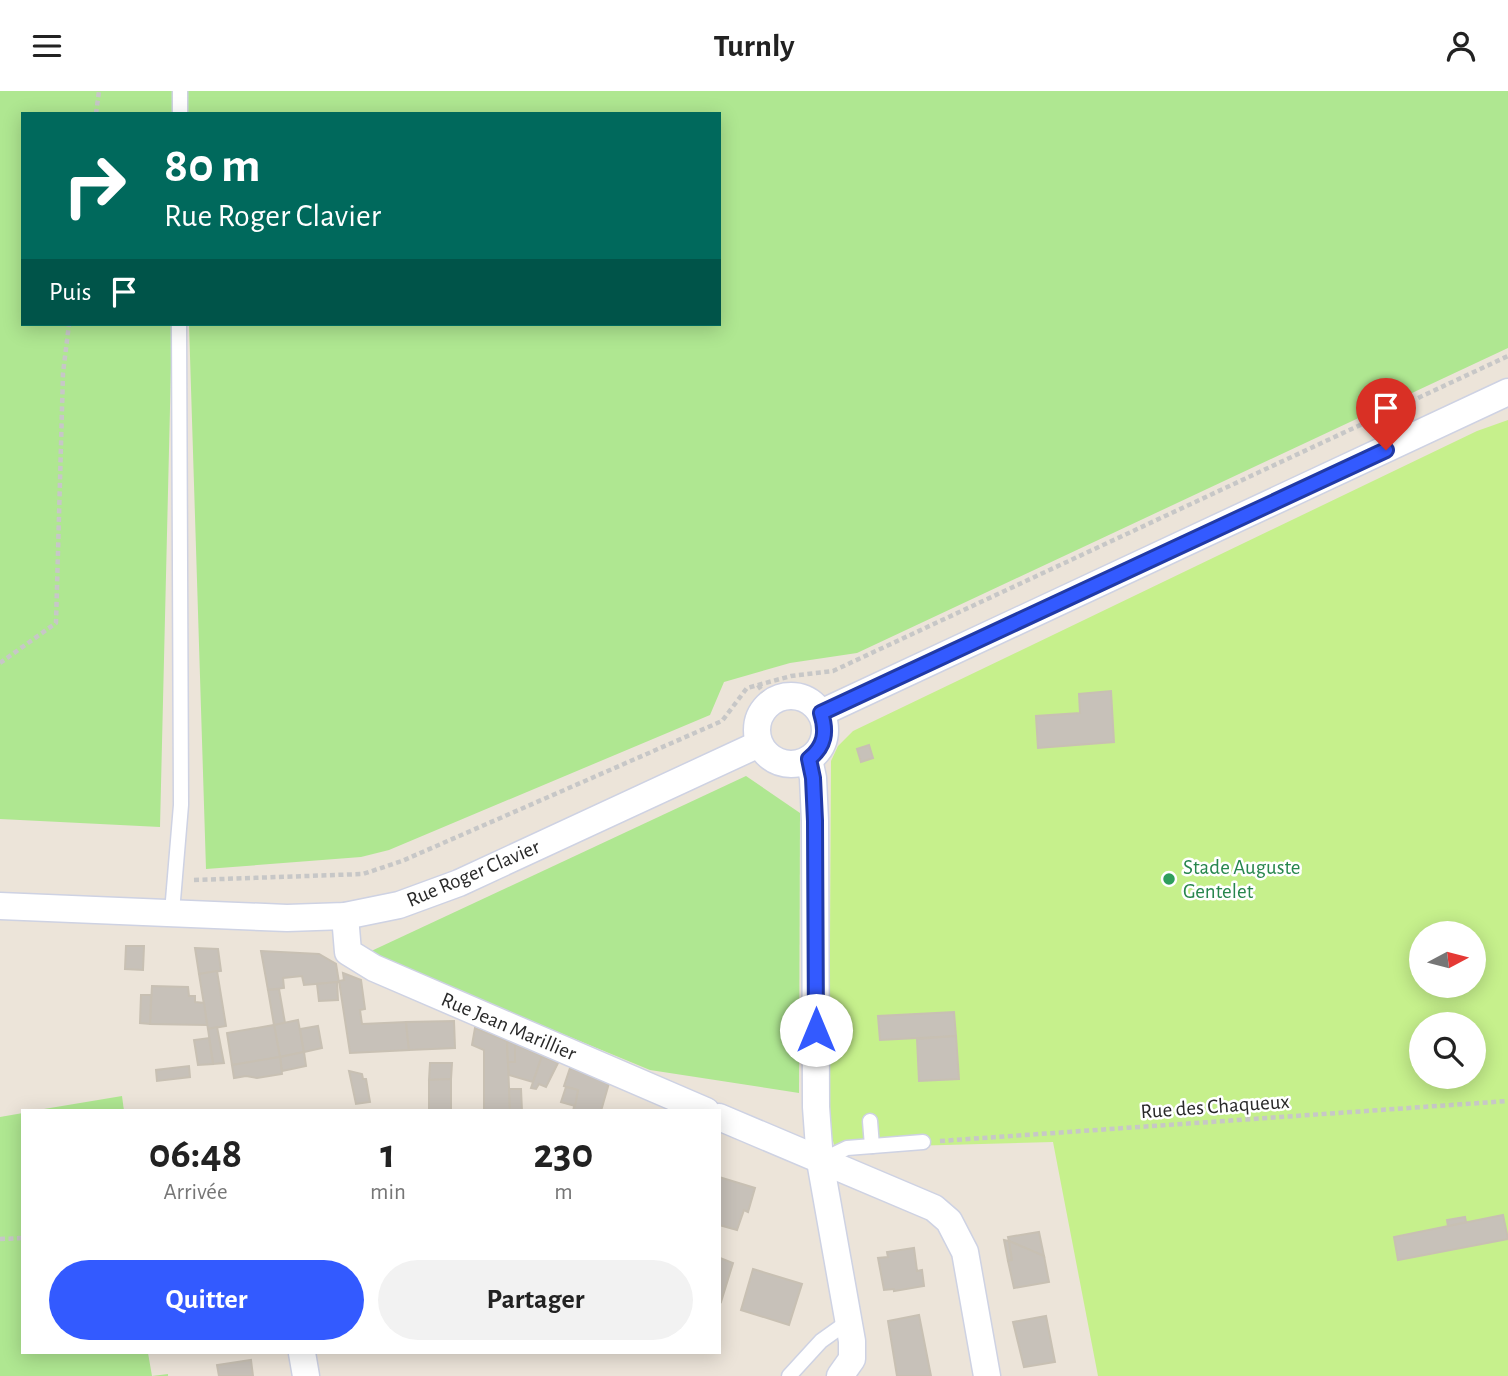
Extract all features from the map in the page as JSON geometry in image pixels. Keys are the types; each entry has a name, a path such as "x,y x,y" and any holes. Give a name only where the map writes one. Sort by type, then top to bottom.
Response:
{"street":[{"path":"821,713 1508,392"},
{"path":"764,694 800,696 811,701 821,713 825,727 823,743 809,759 797,764 776,761 759,744 756,727 764,694"},
{"name":"Rue Roger Clavier","path":"0,906 287,918 345,916 399,905 459,883 759,744"},
{"path":"809,759 813,778 815,821 816,1107 820,1161 852,1341 852,1359 840,1376"},
{"name":"Rue Jean Marillier","path":"345,916 348,952 374,968 701,1109"},
{"path":"721,1118 934,1208 949,1221 965,1252 986,1376"},
{"path":"302,1354 306,1376"}],"lane":[{"path":"180,91 180,112"},
{"path":"172,912 181,805 179,326"},
{"path":"870,1121 872,1146"},
{"path":"820,1161 846,1148 923,1142"},
{"path":"789,1376 821,1341 849,1321"}],"path":[{"path":"96,112 99,91"},
{"path":"0,663 56,623 63,373 69,326"},
{"path":"175,881 363,874 402,861 722,721 747,688 764,694 791,676 833,671 1508,356"},
{"name":"Rue des Chaqueux","path":"923,1142 1508,1101"},
{"path":"0,1239 21,1238"}],"green space":[{"path":"0,91 178,91 178,112 21,112 21,326 172,326 160,827 0,819"},
{"path":"182,91 1508,91 1508,348 857,653 790,663 724,682 710,715 389,850 361,857 206,869 189,326 721,326 721,112 183,112"},
{"name":"Stade Auguste Gentelet","path":"1508,420 1508,1376 1098,1376 1053,1142 835,1148 829,1127 831,761 838,746 853,731 1477,431"},
{"path":"746,776 800,813 799,1093 650,1070 367,953"},
{"path":"122,1096 124,1109 44,1109"},
{"path":"21,1113 21,1354 148,1354 152,1376 0,1376 0,1117"}],"building":[{"path":"1111,691 1114,742 1038,748 1036,716 1080,713 1079,694"},
{"path":"869,745 873,758 861,762 857,749"},
{"path":"126,946 144,946 143,970 125,969"},
{"path":"195,948 218,949 221,971 199,974"},
{"path":"261,951 319,954 336,964 339,982 304,985 302,976 283,978 284,988 268,990"},
{"path":"217,971 226,1026 208,1029 199,974"},
{"path":"343,973 361,980 365,1009 360,1010 362,1024 406,1022 409,1050 350,1053 339,981 344,980"},
{"path":"337,982 338,1000 319,1001 317,984"},
{"path":"152,986 188,987 189,996 195,996 195,1002 204,1003 207,1025 150,1024"},
{"path":"279,989 285,1023 274,1025 268,990"},
{"path":"141,995 151,995 150,1024 140,1023"},
{"path":"954,1012 956,1036 880,1040 878,1016"},
{"path":"298,1020 304,1052 280,1057 274,1025"},
{"path":"454,1021 455,1048 409,1050 406,1022"},
{"path":"274,1025 280,1057 232,1065 227,1033"},
{"path":"318,1026 322,1048 304,1052 300,1029"},
{"path":"217,1027 224,1063 213,1064 208,1029"},
{"path":"475,1028 507,1041 510,1109 484,1109 484,1050 472,1045"},
{"path":"956,1036 959,1079 919,1081 917,1039"},
{"path":"209,1038 213,1064 198,1065 194,1040"},
{"path":"507,1041 515,1044 515,1062 508,1062"},
{"path":"515,1044 542,1056 533,1082 509,1075 508,1062 515,1062"},
{"path":"304,1052 306,1066 282,1071 280,1057"},
{"path":"542,1056 558,1063 546,1087 539,1084 536,1089 531,1088"},
{"path":"280,1057 282,1074 234,1078 232,1065"},
{"path":"430,1063 452,1063 451,1079 429,1080"},
{"path":"189,1066 190,1077 157,1081 156,1070"},
{"path":"570,1068 609,1083 602,1109 573,1109 578,1090 564,1086"},
{"path":"349,1071 362,1074 363,1079 366,1079 370,1102 356,1104"},
{"path":"451,1079 451,1109 429,1109 429,1080"},
{"path":"566,1087 578,1090 575,1106 561,1102"},
{"path":"509,1089 521,1089 522,1109 510,1109"},
{"path":"721,1178 755,1188 748,1212 744,1210 737,1230 721,1226"},
{"path":"1503,1215 1508,1239 1398,1260 1394,1237"},
{"path":"1465,1217 1466,1222 1448,1226 1447,1220"},
{"path":"1039,1232 1044,1256 1009,1241 1008,1237"},
{"path":"1004,1240 1009,1241 1012,1260 1008,1261"},
{"path":"1009,1241 1044,1256 1049,1282 1014,1288 1008,1261 1012,1260"},
{"path":"914,1248 917,1271 922,1270 924,1286 884,1290 878,1258 888,1257 887,1252"},
{"path":"721,1258 733,1263 721,1302"},
{"path":"753,1269 802,1284 789,1325 741,1310"},
{"path":"919,1315 931,1376 897,1376 888,1321"},
{"path":"1046,1316 1055,1362 1024,1367 1013,1322"},
{"path":"251,1360 253,1376 219,1376 217,1365"}],"place":[{"name":"Stade Auguste Gentelet","path":"1169,879"}],"route":[{"path":"816,1030 815,821 813,778 809,759 823,743 825,727 821,713 1386,450"}]}
